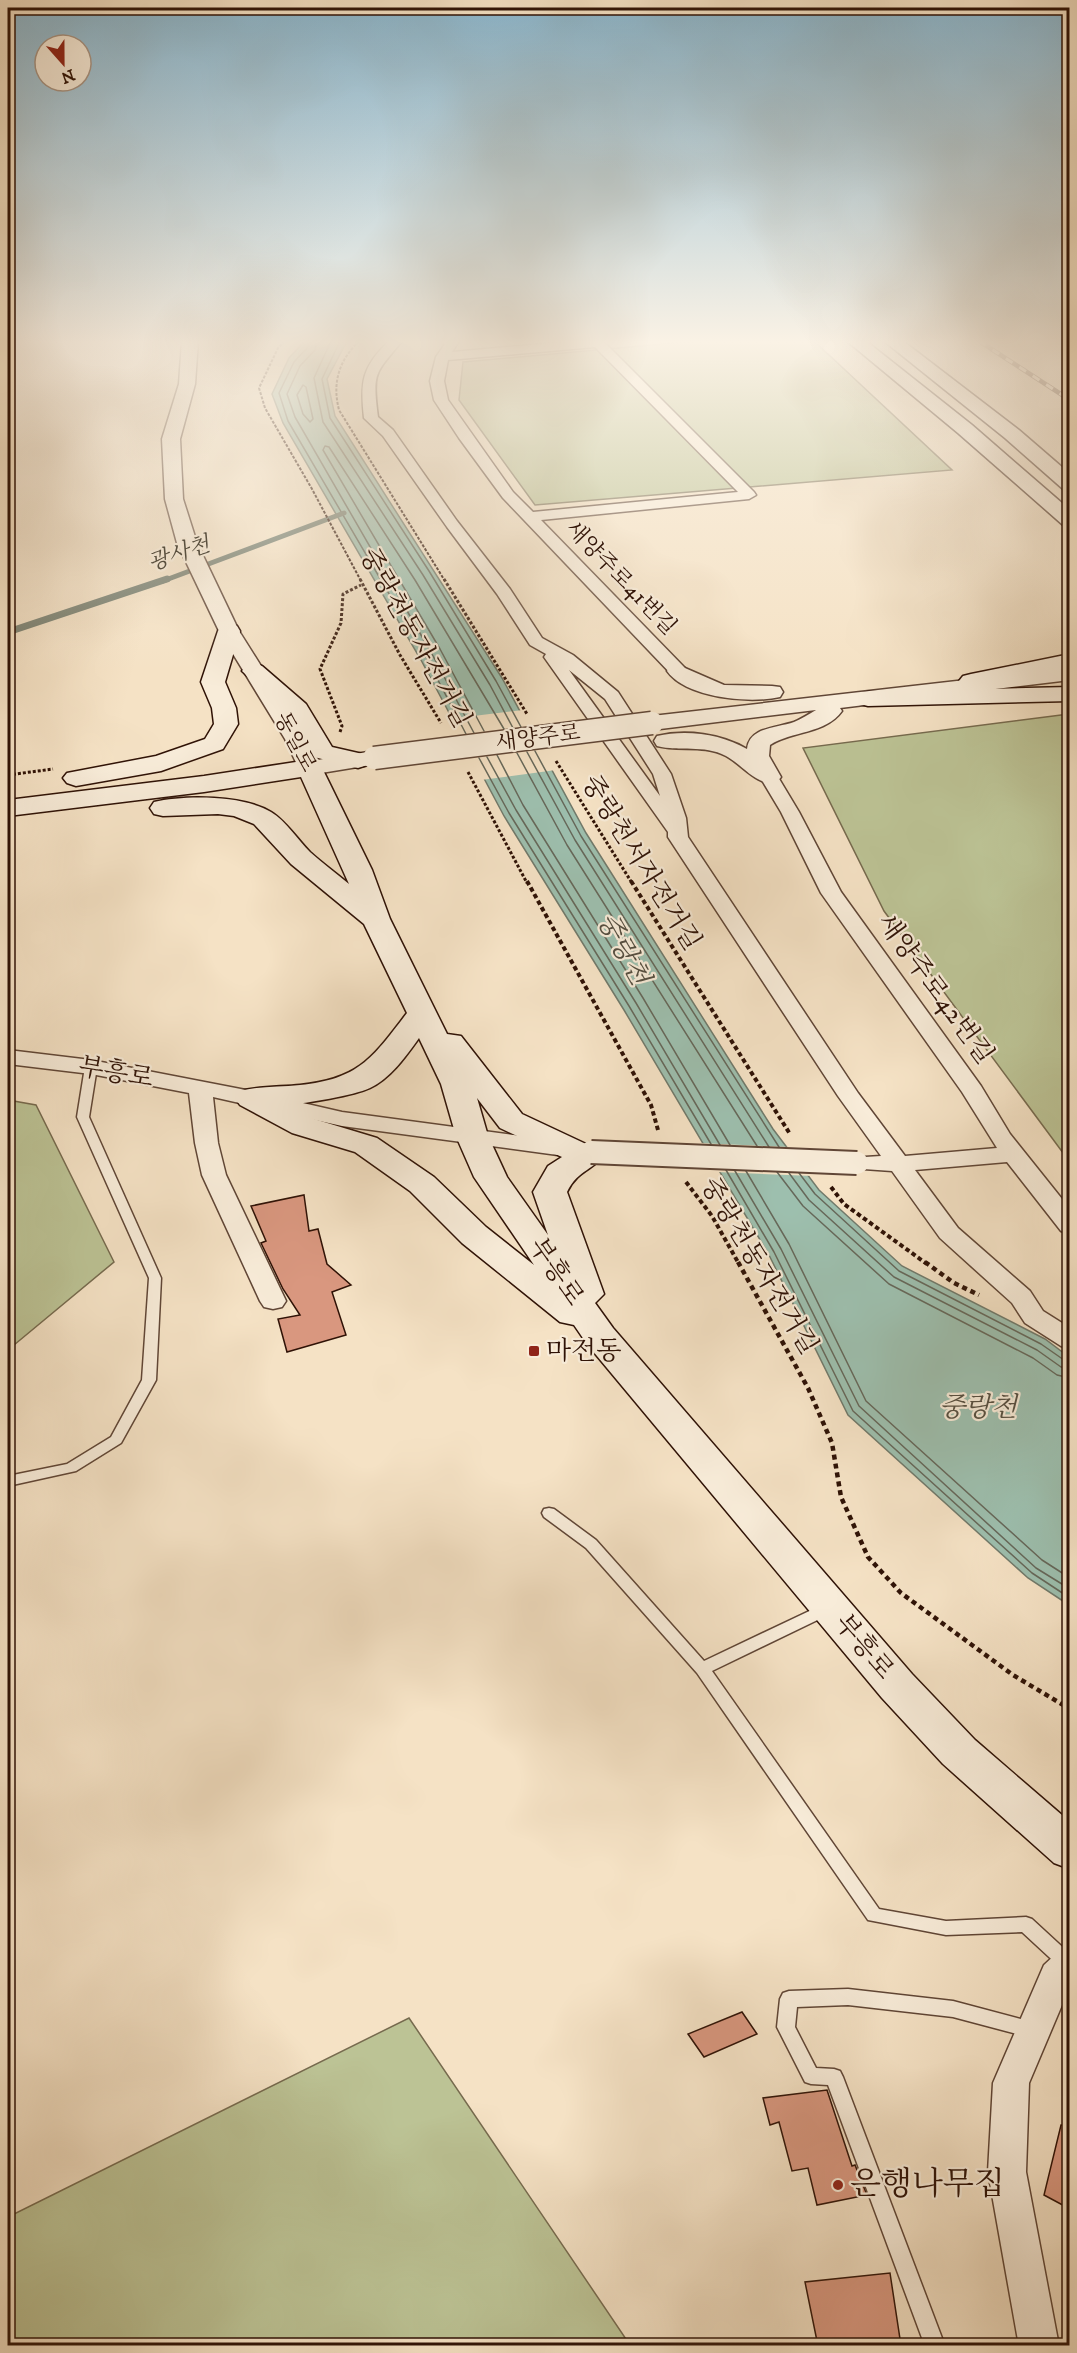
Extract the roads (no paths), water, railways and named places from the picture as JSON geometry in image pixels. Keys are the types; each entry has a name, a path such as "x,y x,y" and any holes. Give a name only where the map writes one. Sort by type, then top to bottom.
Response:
{"main road":[{"path":"990,451 1070,521"},
{"path":"1031,451 1070,485"},
{"path":"8,790 161,763 214,744 226,723 224,708 213,682 229,631"},
{"path":"907,694 1070,661"},
{"path":"254,671 297,709 323,752 366,759"},
{"path":"860,700 1070,693"},
{"path":"358,870 336,772 366,759"},
{"name":"새양주로","path":"8,808 309,768"},
{"name":"동일로","path":"309,768 358,870 376,919 457,1084 472,1136"},
{"path":"8,815 110,812 180,806 239,809 263,818 302,858 376,919"},
{"path":"251,1098 303,1094 360,1081 388,1059 418,1005 512,1121 583,1151 560,1173 550,1192 600,1336"},
{"path":"251,1098 303,1126 366,1145 422,1184 474,1235 600,1336"},
{"name":"부흥로","path":"472,1136 491,1177 600,1336 897,1686 959,1752 1070,1850"}],"street":[{"name":"동일로","path":"172,451 174,499 187,543 229,631 296,739 309,768"},
{"path":"401,451 504,592 536,641 567,659 612,696 662,774 676,818 678,837"},
{"name":"새양주로41번길","path":"477,451 508,495 678,671"},
{"name":"새양주로41번길","path":"531,517 749,495 705,451"},
{"path":"543,645 678,837 849,1096 897,1164 950,1233 1021,1297 1034,1317 1070,1340"},
{"path":"678,671 705,688 735,694 847,686 907,694"},
{"path":"678,671 685,691 652,725 710,741 746,756 769,777"},
{"name":"새양주로","path":"309,768 366,759 1070,674"},
{"path":"769,777 758,756 759,742 768,736 803,726 860,700"},
{"name":"새양주로42번길","path":"769,777 790,812 831,893 973,1091 1000,1137 1070,1226"},
{"name":"부흥로","path":"8,1057 91,1067 251,1098 342,1119 472,1136"},
{"path":"200,1088 205,1117 204,1127 214,1174 273,1301"},
{"path":"472,1136 583,1151 897,1164 1014,1154"},
{"path":"1039,2346 1007,2172 1011,2083 1056,1976 1069,1964"}],"lane":[{"path":"8,1481 71,1467 116,1440 149,1380 155,1278 83,1117 91,1067"},
{"path":"549,1513 591,1544 702,1669 874,1915 946,1928 1026,1924 1069,1964"},
{"path":"702,1669 830,1607"},
{"path":"935,2346 834,2077 811,2076 786,2026 789,1999 848,1997 953,2009 1033,2030"}],"water":[{"name":"중랑천","path":"299,451 357,451 502,678 586,833 773,1129 819,1190 902,1266 1045,1339 1069,1357 1069,1605 1028,1578 848,1415 769,1255 624,1010 504,816 421,660"}],"waterway":[{"name":"광사천","path":"163,581 344,513"},
{"name":"광사천","path":"8,632 167,579"}],"place":[{"name":"마전동","path":"534,1351"},
{"name":"은행나무집","path":"838,2185"}]}
